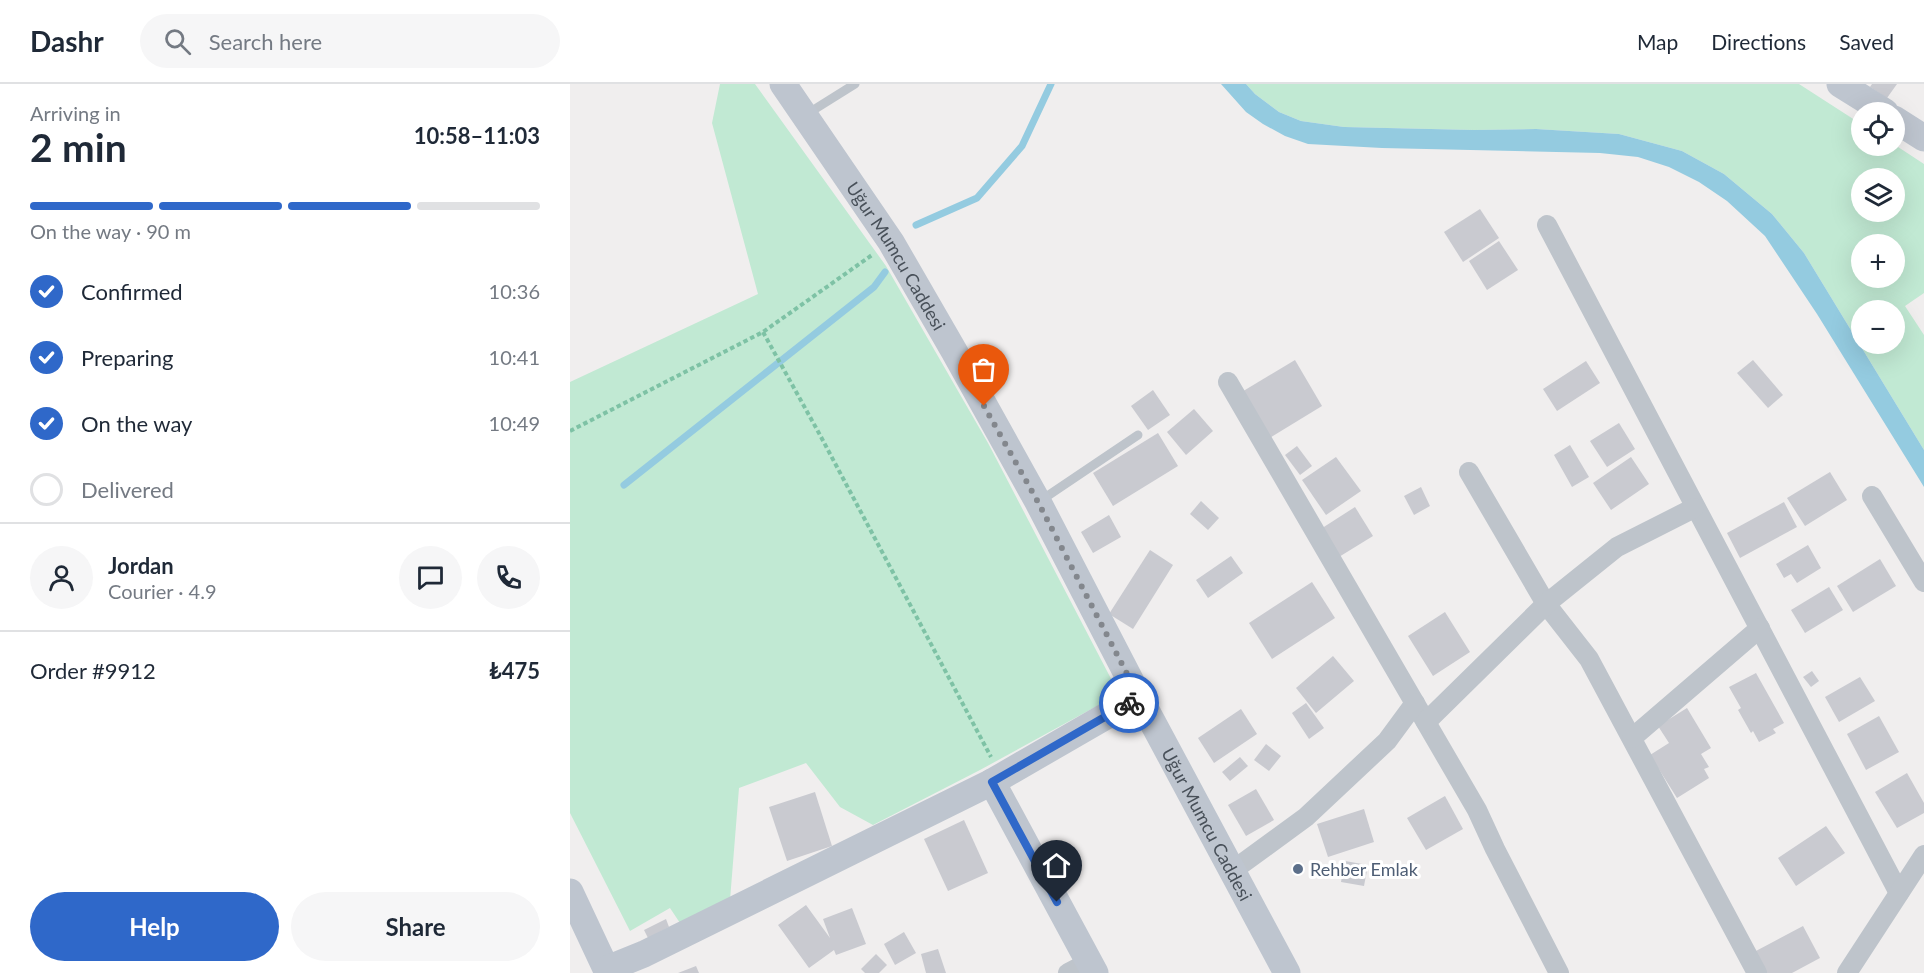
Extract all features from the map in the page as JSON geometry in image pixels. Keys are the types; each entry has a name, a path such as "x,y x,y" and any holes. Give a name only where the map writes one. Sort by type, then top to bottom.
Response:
{"street":[{"name":"Uğur Mumcu Caddesi","path":"783,84 891,242 1038,502 1139,697 1287,973"},
{"path":"1840,84 1869,102"},
{"path":"1905,126 1924,138"},
{"path":"1547,225 1694,508 1760,628 1899,893"},
{"path":"1228,382 1478,810 1495,849 1559,973"},
{"path":"1469,472 1546,604 1589,659 1757,973"},
{"path":"1872,496 1924,582"},
{"path":"1426,722 1546,604 1617,547 1694,508"},
{"path":"1632,738 1760,628"},
{"path":"570,891 604,972 992,782 1139,697"},
{"path":"1232,871 1306,817 1388,741 1415,704"},
{"path":"992,782 1084,969"},
{"path":"1847,973 1924,855"}],"lane":[{"path":"805,115 855,84"},
{"path":"1038,502 1138,435"}],"path":[{"path":"570,430 763,332 891,242"},
{"path":"763,332 997,768 992,782"}],"green space":[{"path":"720,84 755,84 886,266 988,443 1119,694 873,825 840,807 806,763 739,788 730,900 680,923 670,908 630,931 570,813 570,382 758,294 712,123"},
{"path":"1246,84 1799,84 1851,118 1851,156 1905,156 1905,152 1924,164 1924,293 1905,306 1905,300 1851,300 1851,330 1804,253 1772,214 1724,174 1682,151 1619,134 1536,129 1344,127 1301,121 1279,112 1255,94"},
{"path":"1905,306 1924,335 1924,450 1866,354 1905,354"}],"water":[{"path":"1221,84 1246,84 1255,94 1279,112 1301,121 1344,127 1536,129 1619,134 1682,151 1724,174 1772,214 1804,253 1851,330 1851,354 1866,354 1924,450 1924,487 1817,314 1765,236 1727,201 1699,182 1669,167 1638,157 1600,153 1308,144 1285,136 1246,112"}],"building":[{"path":"1872,84 1897,84 1887,98 1870,87"},
{"path":"1480,209 1499,238 1463,262 1444,232"},
{"path":"1499,241 1518,270 1487,290 1469,261"},
{"path":"1295,360 1322,406 1258,445 1230,399"},
{"path":"1753,360 1783,395 1768,408 1737,373"},
{"path":"1586,361 1600,383 1557,411 1543,389"},
{"path":"1153,390 1170,415 1148,430 1131,406"},
{"path":"1194,409 1213,431 1186,455 1167,432"},
{"path":"1619,423 1635,449 1607,467 1590,441"},
{"path":"1158,433 1178,466 1113,506 1093,473"},
{"path":"1570,445 1589,477 1572,487 1554,455"},
{"path":"1297,446 1312,466 1300,475 1285,455"},
{"path":"1336,457 1361,491 1326,515 1302,480"},
{"path":"1631,457 1649,484 1611,510 1593,483"},
{"path":"1830,472 1847,500 1805,526 1787,498"},
{"path":"1421,487 1430,506 1414,515 1404,496"},
{"path":"1201,501 1219,518 1208,530 1190,514"},
{"path":"1784,502 1797,527 1740,558 1727,533"},
{"path":"1355,507 1373,536 1334,560 1316,532"},
{"path":"1109,515 1121,537 1093,553 1081,532"},
{"path":"1808,545 1821,568 1797,583 1791,574 1784,578 1776,564"},
{"path":"1150,550 1173,565 1133,629 1109,614"},
{"path":"1231,556 1243,573 1208,598 1196,580"},
{"path":"1880,559 1896,586 1853,612 1837,586"},
{"path":"1312,582 1335,618 1272,659 1249,623"},
{"path":"1829,587 1843,610 1805,633 1791,610"},
{"path":"1445,612 1470,652 1433,676 1408,636"},
{"path":"1333,656 1354,681 1316,713 1296,688"},
{"path":"1812,671 1819,681 1811,687 1803,677"},
{"path":"1756,673 1784,723 1773,729 1776,733 1759,742 1738,710 1741,708 1729,687"},
{"path":"1860,677 1875,701 1839,722 1825,697"},
{"path":"1306,703 1324,728 1309,739 1292,713"},
{"path":"1687,708 1711,748 1701,754 1709,767 1704,769 1709,778 1677,798 1650,755 1669,743 1658,726"},
{"path":"1241,709 1257,734 1214,763 1198,738"},
{"path":"1879,716 1899,752 1866,770 1847,734"},
{"path":"1266,744 1281,756 1269,771 1254,760"},
{"path":"1240,757 1248,766 1230,781 1222,772"},
{"path":"1907,773 1924,803 1924,813 1897,828 1875,792"},
{"path":"1256,789 1274,820 1246,836 1228,805"},
{"path":"815,792 832,846 787,861 769,807"},
{"path":"1445,796 1463,829 1426,850 1407,818"},
{"path":"1364,809 1374,842 1328,857 1317,824"},
{"path":"964,820 988,873 948,891 924,839"},
{"path":"1826,826 1845,853 1796,886 1778,858"},
{"path":"1345,861 1368,865 1364,886 1341,882"},
{"path":"806,905 830,938 823,919 852,908 866,944 836,955 834,950 809,968 778,925"},
{"path":"666,919 669,927 648,938 644,930"},
{"path":"1803,926 1820,958 1792,973 1765,973 1754,952"},
{"path":"904,932 916,953 895,965 884,944"},
{"path":"938,949 946,973 926,973 921,954"},
{"path":"876,954 887,965 879,973 865,973 861,969"},
{"path":"696,966 699,973 678,973"}],"waterway":[{"path":"916,225 977,198 1022,146 1051,84"},
{"path":"624,485 874,287 885,272"}],"way so far":[{"path":"984,406 1038,502 1139,697 1129,703"}],"place":[{"name":"Rehber Emlak","path":"1298,869"}],"route":[{"path":"1057,902 992,782 1129,703"}]}
